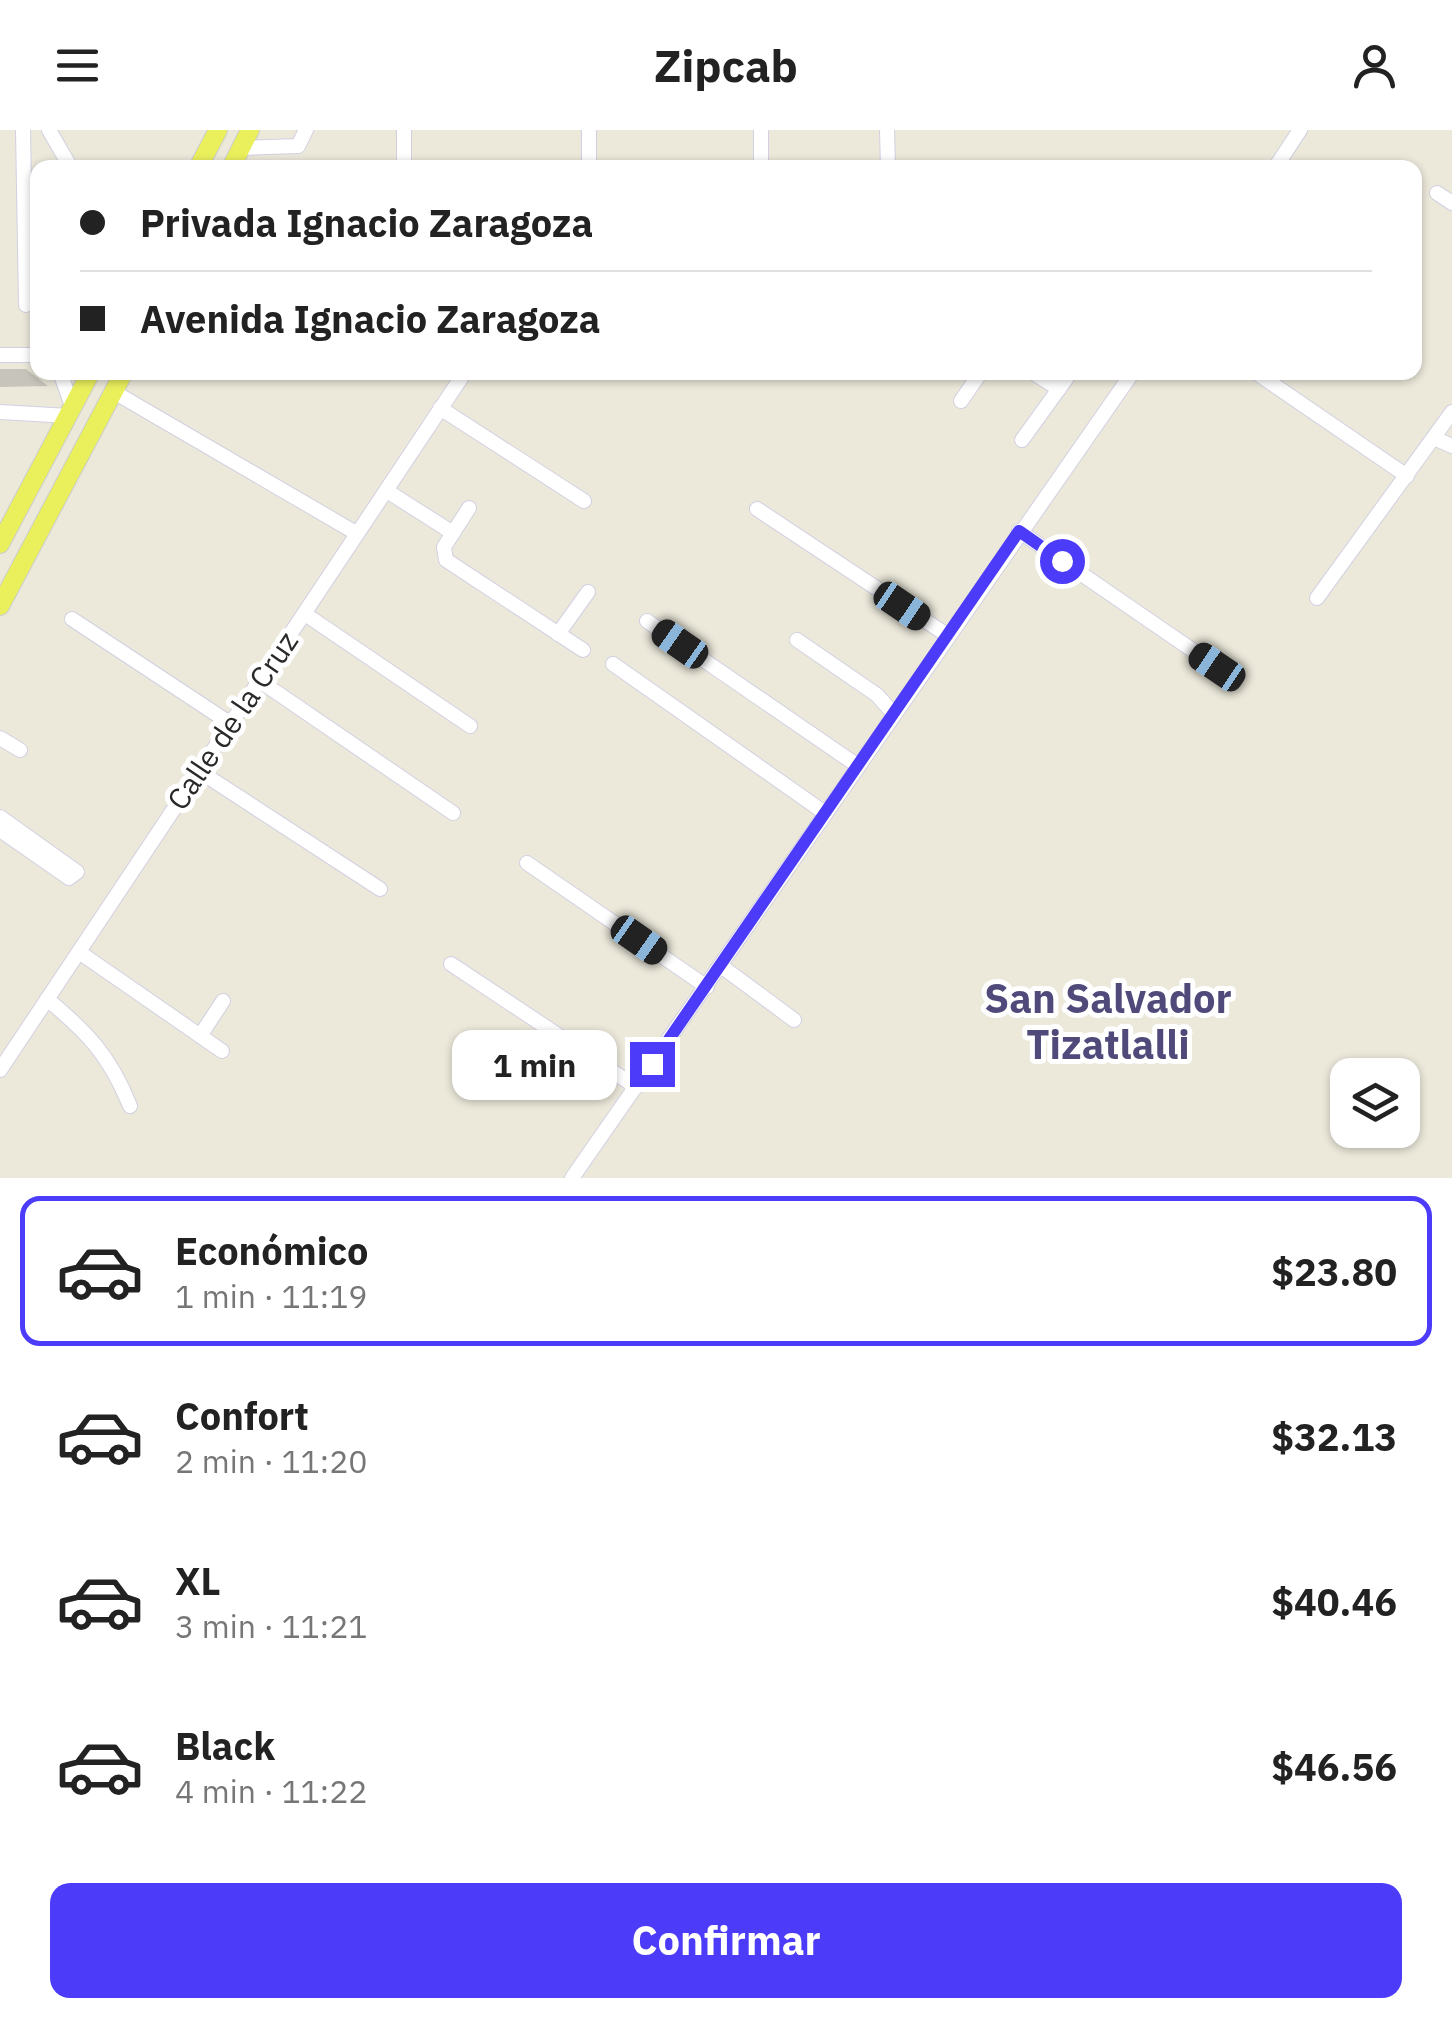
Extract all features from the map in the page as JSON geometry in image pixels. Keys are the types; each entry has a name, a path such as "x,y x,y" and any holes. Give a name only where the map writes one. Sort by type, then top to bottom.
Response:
{"main road":[{"path":"202,160 218,130"},
{"path":"235,160 250,130"},
{"path":"0,544 87,380"},
{"path":"0,606 120,380"}],"street":[{"path":"23,130 26,305"},
{"path":"49,130 67,160"},
{"path":"241,148 298,146 306,130"},
{"path":"404,130 404,160"},
{"path":"589,160 590,130"},
{"path":"761,130 761,160"},
{"path":"887,130 888,160"},
{"path":"1280,160 1300,130"},
{"path":"1437,192 1452,203"},
{"path":"0,354 30,356"},
{"path":"0,412 71,412 62,380"},
{"name":"Calle de la Cruz","path":"0,1070 459,380"},
{"path":"961,401 975,380"},
{"path":"1045,380 1059,389"},
{"path":"1022,440 1065,380"},
{"path":"572,1178 1127,380"},
{"path":"1268,380 1407,476"},
{"path":"114,392 356,532"},
{"path":"440,408 584,501"},
{"path":"1317,598 1452,412"},
{"path":"1434,438 1452,446"},
{"path":"386,491 453,532"},
{"path":"469,508 443,551 446,560 582,650"},
{"path":"758,509 947,635"},
{"path":"1019,531 1217,667"},
{"path":"558,634 588,592"},
{"path":"305,614 470,726"},
{"path":"72,619 231,724"},
{"path":"647,621 858,766"},
{"path":"797,640 876,695 893,713"},
{"path":"613,664 826,813"},
{"path":"260,681 453,812"},
{"path":"0,738 20,750"},
{"path":"199,772 380,889"},
{"path":"0,817 77,872 69,878 0,830"},
{"path":"527,863 706,986"},
{"path":"78,952 222,1051"},
{"path":"450,964 636,1087"},
{"path":"720,966 794,1020"},
{"path":"47,999 94,1041 114,1067 130,1106"},
{"path":"200,1036 223,1001"}],"building":[{"path":"0,369 26,369 30,380 40,380 48,386 0,387"}],"district":[{"name":"San Salvador Tizatlalli","path":"1108,1022"}],"route":[{"path":"652,1064 1019,531 1062,561"}]}
